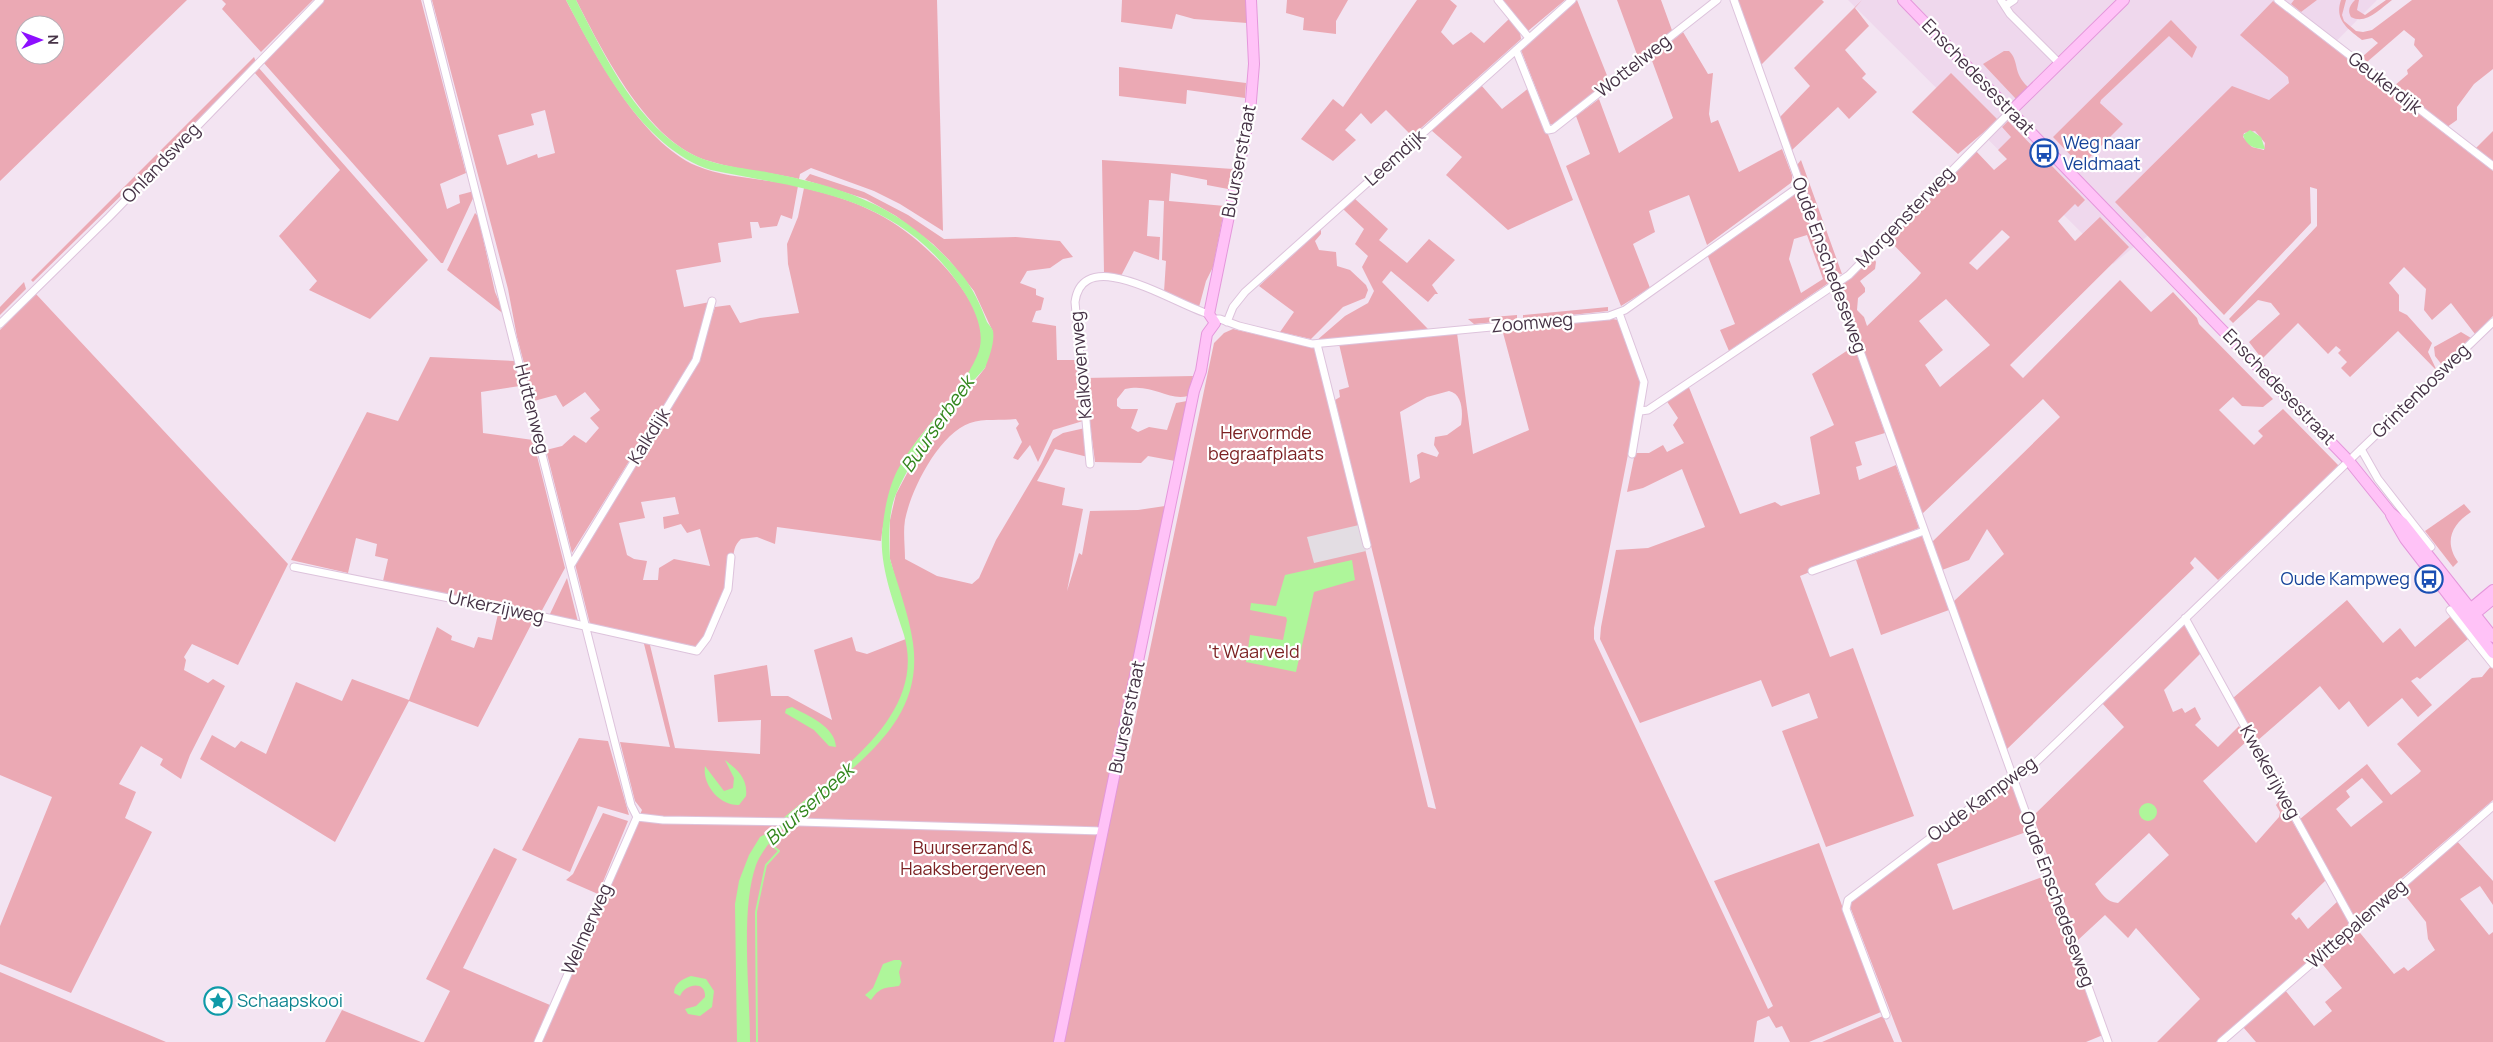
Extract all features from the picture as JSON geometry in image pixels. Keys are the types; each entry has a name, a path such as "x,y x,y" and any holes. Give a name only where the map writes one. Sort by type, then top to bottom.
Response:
{"main road":[{"name":"Buurserstraat","path":"1059,1042 1194,391 1201,371 1207,334 1212,319 1250,113 1254,64 1251,0"},
{"name":"Enschedesestraat","path":"1903,0 2349,461 2390,512 2399,532 2493,637"},
{"path":"2011,111 2124,0"},
{"path":"2470,613 2493,593"},
{"name":"Enschedesestraat","path":"2470,613 2493,652"}],"street":[{"name":"Onlandsweg","path":"0,324 109,217 320,0"},
{"name":"Huttenweg","path":"428,0 631,805 637,816"},
{"path":"1498,0 1529,38"},
{"name":"Leemdijk","path":"1227,322 1233,308 1245,292 1572,0"},
{"name":"Wottelweg","path":"1516,50 1548,130 1553,129 1717,0"},
{"name":"Oude Enschedeseweg","path":"1734,0 2108,1042"},
{"path":"2014,0 2003,3 2060,64"},
{"name":"Geukerdijk","path":"2278,0 2493,166"},
{"name":"Morgensterweg","path":"1641,411 1648,410 1656,405 1849,275 2011,111"},
{"name":"Zoomweg","path":"1212,319 1297,341 1317,344 1619,313 1800,186"},
{"name":"Kalkovenweg","path":"1090,464 1075,302 1080,286 1086,279 1093,276 1110,277 1145,287 1212,319"},
{"name":"Kalkdijk","path":"571,565 696,360 712,301"},
{"path":"1619,313 1643,377 1644,391 1632,454"},
{"name":"Grintenbosweg","path":"2349,461 2493,322"},
{"path":"1317,344 1366,545"},
{"name":"Enschedesestraat","path":"2360,449 2378,479 2431,547"},
{"name":"Oude Kampweg","path":"1886,1015 1846,909 1847,901 1967,809 2026,772 2349,461"},
{"path":"1812,571 1924,531"},
{"name":"Urkerzijweg","path":"294,567 586,626 697,651 707,638 728,589 731,557"},
{"path":"2450,610 2493,664"},
{"name":"Kwekerijweg","path":"2186,618 2355,926"},
{"name":"Wittepalenweg","path":"2221,1042 2493,806"},
{"path":"637,816 663,820 1103,830"},
{"name":"Welmerweg","path":"538,1042 637,816"}],"shaded area":[{"path":"1848,0 2377,0 2277,101 2242,159 2113,264"},
{"path":"1359,525 1366,551 1314,563 1307,537"}],"green space":[{"path":"0,0 187,0 0,181"},
{"path":"222,0 313,0 261,52 222,9 226,4"},
{"path":"324,0 421,0 466,173 440,184 447,209 460,203 459,195 474,191 475,194 443,263 263,62"},
{"path":"432,0 566,0 590,44 621,94 657,138 676,154 697,166 709,170 798,186 792,219 781,215 777,226 760,228 758,222 750,222 752,238 718,243 721,262 676,270 684,307 710,302 692,360 572,553 546,450 562,446 574,435 586,443 599,428 590,418 600,410 585,392 563,407 556,395 534,401 517,337 508,289","holes":["545,110 555,153 538,158 537,154 507,165 498,135 534,125 531,114"]},
{"path":"576,0 937,0 943,231 900,204 874,191 811,168 800,174 799,179 720,164 687,151 666,136 630,94 600,45"},
{"path":"1122,0 1246,0 1247,23 1194,19 1176,14 1172,29 1121,22"},
{"path":"1287,0 1348,0 1336,21 1336,34 1303,30 1304,18 1286,13"},
{"path":"1417,0 1450,0 1457,6 1441,32 1453,45 1471,32 1484,43 1509,19 1520,32 1521,39 1412,136 1386,110 1371,124 1361,113 1345,130 1356,140 1333,161 1301,139 1333,99 1343,107"},
{"path":"1501,0 1565,0 1528,31"},
{"path":"1577,0 1610,83 1554,125 1550,124 1521,50"},
{"path":"1617,0 1661,0 1673,33 1639,60"},
{"path":"1736,0 1822,0 1824,2 1761,65"},
{"path":"1862,0 1855,8 1869,26 1845,50 1866,74 1862,78 1877,92 1849,119 1838,107 1792,150 1779,118 1810,86 1794,68"},
{"path":"2294,0 2317,0 2301,12 2291,4"},
{"path":"2341,0 2346,0 2342,15 2344,21 2356,31 2363,32 2372,30 2412,0 2493,0 2493,69 2474,84 2457,107 2457,120 2447,127 2394,86 2408,74 2407,70 2423,56 2414,45 2415,39 2404,30 2367,62 2362,57 2378,43 2372,38 2362,40 2347,28 2339,13"},
{"path":"2355,0 2359,0 2357,10 2365,15 2386,0 2392,0 2373,15 2357,19 2351,17 2349,12"},
{"path":"2273,1 2493,171 2493,316 2475,334 2451,303 2432,320 2424,310 2426,289 2404,267 2389,283 2399,295 2399,311 2407,315 2432,343 2428,352 2437,371 2398,331 2350,377 2341,368 2347,362 2338,353 2341,350 2336,346 2328,354 2298,323 2262,359 2249,342 2280,314 2271,303 2258,300 2233,323 2229,319 2317,226 2317,189 2310,187 2311,223 2224,315 2115,202 2232,86 2269,100 2289,83 2288,77 2240,35","holes":["2255,131 2265,143 2264,150 2252,147 2243,137 2244,133"]},
{"path":"2171,20 2197,47 2192,58 2169,36 2101,100 2100,103 2123,124 2081,166 2053,137"},
{"path":"1683,32 1708,74 1713,73 1709,114 1711,123 1718,120 1739,172 1782,149 1792,175 1792,182 1707,245 1689,195 1649,211 1655,232 1633,244 1650,288 1621,306 1566,166 1590,154 1576,116 1599,99 1619,153 1673,118 1651,58"},
{"path":"2004,51 2009,51 2012,55 2020,77 2028,87 2016,99 1983,64"},
{"path":"254,57 256,62 237,82 33,282 31,280"},
{"path":"258,67 428,260 370,319 309,290 317,281 279,236 340,170 254,72"},
{"path":"1119,67 1246,83 1245,98 1187,90 1186,104 1119,96"},
{"path":"1951,73 1998,120 1958,154 1912,112"},
{"path":"1481,85 1502,109 1530,87 1573,200 1508,230 1446,175 1462,157 1431,130"},
{"path":"2008,121 2085,200 2078,207 2075,204 2058,221 2075,241 2100,217 2129,247 2010,365 2023,378 2120,280 2151,312 2173,292 2197,318 2199,324 2273,399 2263,407 2242,406 2233,397 2219,410 2254,445 2263,436 2258,431 2283,409 2339,466 2218,580 2195,557 2190,563 2194,568 2006,750 1953,602 2004,554 1987,529 1969,560 1942,570 1932,542 2060,417 2043,399 1922,514 1841,287 1872,255 1876,262 1875,269 1860,281 1865,288 1865,292 1858,298 1857,310 1864,317 1867,326 1916,279 1921,273 1888,239 1975,150 1994,170 2007,159 1998,150 2011,137 2002,127","holes":["2002,230 2010,237 1977,270 1969,263","1946,299 1990,345 1940,387 1925,365 1943,350 1919,321"]},
{"path":"2493,131 2493,162 2475,149"},
{"path":"1102,160 1233,169 1228,189 1207,185 1207,180 1171,173 1169,201 1225,206 1213,267 1206,281 1199,307 1164,292 1166,261 1162,260 1164,201 1149,200 1147,236 1160,237 1159,260 1134,251 1121,276 1104,272"},
{"path":"1801,160 1842,274 1835,273 1797,165"},
{"name":"Buurserzand & Haaksbergerveen","path":"810,174 864,192 908,215 944,239 1016,237 1060,241 1073,257 1063,259 1050,268 1027,271 1020,283 1036,289 1036,295 1044,298 1041,310 1036,311 1032,322 1056,326 1057,360 1078,360 1083,421 1053,430 1038,462 1030,445 1018,460 1013,458 1022,442 1016,428 1019,424 1016,419 975,421 959,429 937,450 913,493 905,520 905,559 937,576 972,584 979,578 996,540 1041,464 1053,439 1063,433 1085,428 1088,457 1055,449 1037,481 1065,488 1062,505 1083,509 1067,591 1079,553 1082,555 1090,511 1138,510 1165,506 1118,742 1130,745 1214,343 1224,333 1233,329 1316,348 1428,807 1436,809 1335,400 1340,397 1339,390 1349,387 1339,344 1457,333 1473,454 1529,430 1502,329 1607,318 1618,320 1641,381 1641,388 1594,628 1594,639 1768,1009 1773,1006 1714,881 1819,843 1881,1012 1809,1042 1790,1042 1782,1026 1776,1028 1769,1016 1757,1021 1754,1042 540,1042 642,810 635,801 620,742 670,747 643,640 649,641 675,748 760,754 761,720 718,722 714,675 767,665 771,696 788,696 832,720 814,650 852,637 856,651 867,654 911,637 890,559 890,520 896,494 918,453 985,368 993,332 974,291 949,260 933,244 896,216 866,199 805,180","holes":["1449,391 1454,393 1461,405 1461,425 1447,435 1435,437 1434,445 1439,453 1437,457 1422,452 1417,455 1420,478 1410,483 1400,412 1427,397"]},
{"path":"804,188 825,193 863,207 880,215 912,236 943,265 964,291 970,302 979,323 981,334 978,357 963,383 914,445 902,466 892,491 881,541 777,527 775,544 757,537 741,539 735,547 733,571 726,594 698,647 590,624 575,564 694,370 715,307 730,305 740,323 760,318 799,313 788,264 787,244 798,217","holes":["675,497 679,514 663,517 664,529 681,524 687,533 700,529 710,566 674,559 659,568 658,580 643,580 647,561 634,559 627,555 619,523 645,518 641,502"]},
{"path":"1798,191 1830,282 1729,351 1720,330 1735,324 1707,254","holes":["1807,235 1823,279 1801,293 1789,259 1794,239"]},
{"path":"1354,198 1388,229 1379,240 1407,263 1429,239 1455,260 1432,285 1438,294 1435,294 1428,302 1391,271 1382,282 1428,329 1316,341 1345,316 1368,303 1374,291 1362,267 1368,256 1355,244 1364,229 1343,209"},
{"path":"475,213 478,216 495,292 505,315 447,270"},
{"path":"1321,229 1321,234 1315,241 1319,250 1336,252 1337,266 1350,270 1366,285 1368,290 1365,298 1343,307 1311,339 1280,332 1294,312 1259,286"},
{"path":"24,282 26,289 0,315 0,307"},
{"path":"36,294 288,564 238,665 192,644 184,657 186,660 184,670 208,683 213,679 225,686 190,755 181,779 160,765 163,759 141,746 119,784 136,792 125,818 152,832 71,993 0,964 0,926 52,797 0,775 0,330"},
{"path":"1608,307 1608,311 1523,320 1523,315"},
{"path":"1517,315 1517,320 1474,324 1468,319"},
{"path":"2461,332 2471,338 2442,365 2435,356 2434,347"},
{"path":"1854,346 1885,433 1855,442 1862,465 1856,467 1859,480 1896,465 1919,528 1800,576 1830,657 1853,648 1914,816 1826,847 1782,731 1818,718 1809,693 1772,707 1761,680 1640,723 1600,639 1616,550 1648,548 1705,527 1682,469 1643,488 1627,492 1635,453 1649,453 1663,445 1667,452 1684,443 1673,425 1678,418 1666,400 1688,385 1740,514 1775,502 1781,506 1820,494 1810,437 1834,425 1812,374"},
{"path":"430,357 515,361 520,386 481,392 483,433 533,440 565,568 540,614 383,581 388,559 375,556 377,544 356,538 348,573 291,560 367,412 398,421"},
{"path":"1193,376 1188,396 1173,396 1144,388 1135,388 1125,389 1117,399 1117,406 1121,409 1138,409 1131,428 1138,432 1149,427 1167,430 1176,403 1187,401 1175,461 1148,456 1141,463 1095,462 1084,378"},
{"path":"2464,504 2471,512 2459,522 2452,534 2451,548 2458,562 2453,567 2425,531"},
{"path":"1922,536 1949,610 1881,635 1856,560"},
{"path":"567,578 578,622 549,616"},
{"path":"2347,600 2383,643 2400,628 2415,647 2451,616 2468,639 2420,679 2417,677 2411,681 2432,705 2418,717 2402,698 2368,727 2349,701 2339,710 2320,686 2257,741 2233,698"},
{"path":"498,614 533,621 478,727 409,701 335,842 200,759 212,735 235,748 241,741 266,754 296,682 342,701 352,679 409,700 437,627 452,636 451,640 474,648 478,637 492,640"},
{"path":"2184,624 2201,653 2164,690 2173,712 2182,708 2185,713 2195,707 2201,719 2195,725 2218,747 2239,726 2247,741 2203,781 2256,843 2279,817 2280,812 2276,805 2280,800 2326,880 2291,914 2296,920 2299,917 2308,929 2338,901 2349,921 2347,927 2216,1042 2157,1042 2200,999 2136,928 2128,938 2105,915 2078,940 2033,816 2124,727 2102,703","holes":["2149,833 2169,855 2118,903 2107,899 2095,884"]},
{"path":"2491,666 2493,669 2493,800 2355,918 2300,819 2367,764 2391,795 2418,774 2421,771 2397,744 2472,678 2482,677","holes":["2362,778 2383,802 2351,827 2336,809 2350,797 2346,791"]},
{"path":"579,738 608,741 629,815 598,806 570,872 522,850"},
{"path":"2010,781 2029,831 1937,864 1953,910 2045,876 2103,1035 2086,1042 1902,1042 1849,904"},
{"path":"603,813 628,821 598,894 566,880 573,874"},
{"path":"2456,840 2493,881 2493,905 2480,886 2460,899 2489,935 2493,932 2493,1042 2256,1042 2243,1027 2285,990 2314,1026 2332,1011 2325,1002 2342,988 2319,960 2356,928 2394,974 2404,967 2408,971 2435,950 2428,939 2426,922 2400,889"},
{"path":"494,848 517,859 463,968 550,1005 534,1042 424,1042 450,991 426,979"},
{"path":"0,972 166,1042 0,1042"},
{"path":"342,1010 421,1042 325,1042"},
{"path":"1883,1016 1894,1042 1822,1042"}],"water":[{"name":"Buurserbeek","path":"566,0 576,0 620,82 634,101 665,135 683,149 702,159 723,165 824,185 874,204 898,217 941,252 962,275 993,331 990,355 985,368 935,428 904,477 893,501 889,534 890,559 906,611 913,643 914,671 909,695 898,717 884,737 848,773 779,832 765,848 756,865 748,905 747,928 750,1042 737,1042 735,904 739,881 749,855 760,837 776,828 781,820 826,784 871,741 889,718 902,692 908,665 904,635 887,580 882,552 886,504 894,477 906,456 969,372 980,348 980,331 976,314 964,292 939,260 912,235 883,216 852,202 819,192 711,170 686,159 664,143 643,123 625,100 592,49"},
{"path":"2250,130 2261,137 2265,149 2254,147 2246,142 2243,135"},
{"path":"1352,560 1355,580 1314,592 1296,672 1246,662 1250,635 1283,640 1287,620 1286,617 1250,610 1251,603 1276,606 1285,575"},
{"path":"792,707 826,727 831,733 836,747 829,746 814,730 785,713 786,709"},
{"path":"725,760 738,771 744,780 746,796 739,805 725,802 719,798 709,787 706,780 705,766 724,791 733,788 734,778"},
{"path":"2148,803 2154,806 2157,812 2154,818 2148,821 2142,818 2139,812 2142,806"},
{"path":"900,960 902,963 899,972 901,982 899,986 883,989 871,1000 865,995 873,988 883,964"},
{"path":"691,976 706,979 714,991 712,1007 700,1016 688,1014 685,1009 696,1006 705,997 702,988 699,986 690,987 680,996 674,993 675,987 679,982"}],"waterway":[{"name":"Buurserbeek","path":"757,1042 756,912 766,865 779,851 770,844"}],"place":[{"name":"Weg naar Veldmaat","path":"2044,153"},
{"name":"Oude Kampweg","path":"2429,579"},
{"name":"Schaapskooi","path":"218,1001"}],"park label":[{"name":"Hervormde begraafplaats","path":"1266,443"},
{"name":"'t Waarveld","path":"1254,652"}]}
